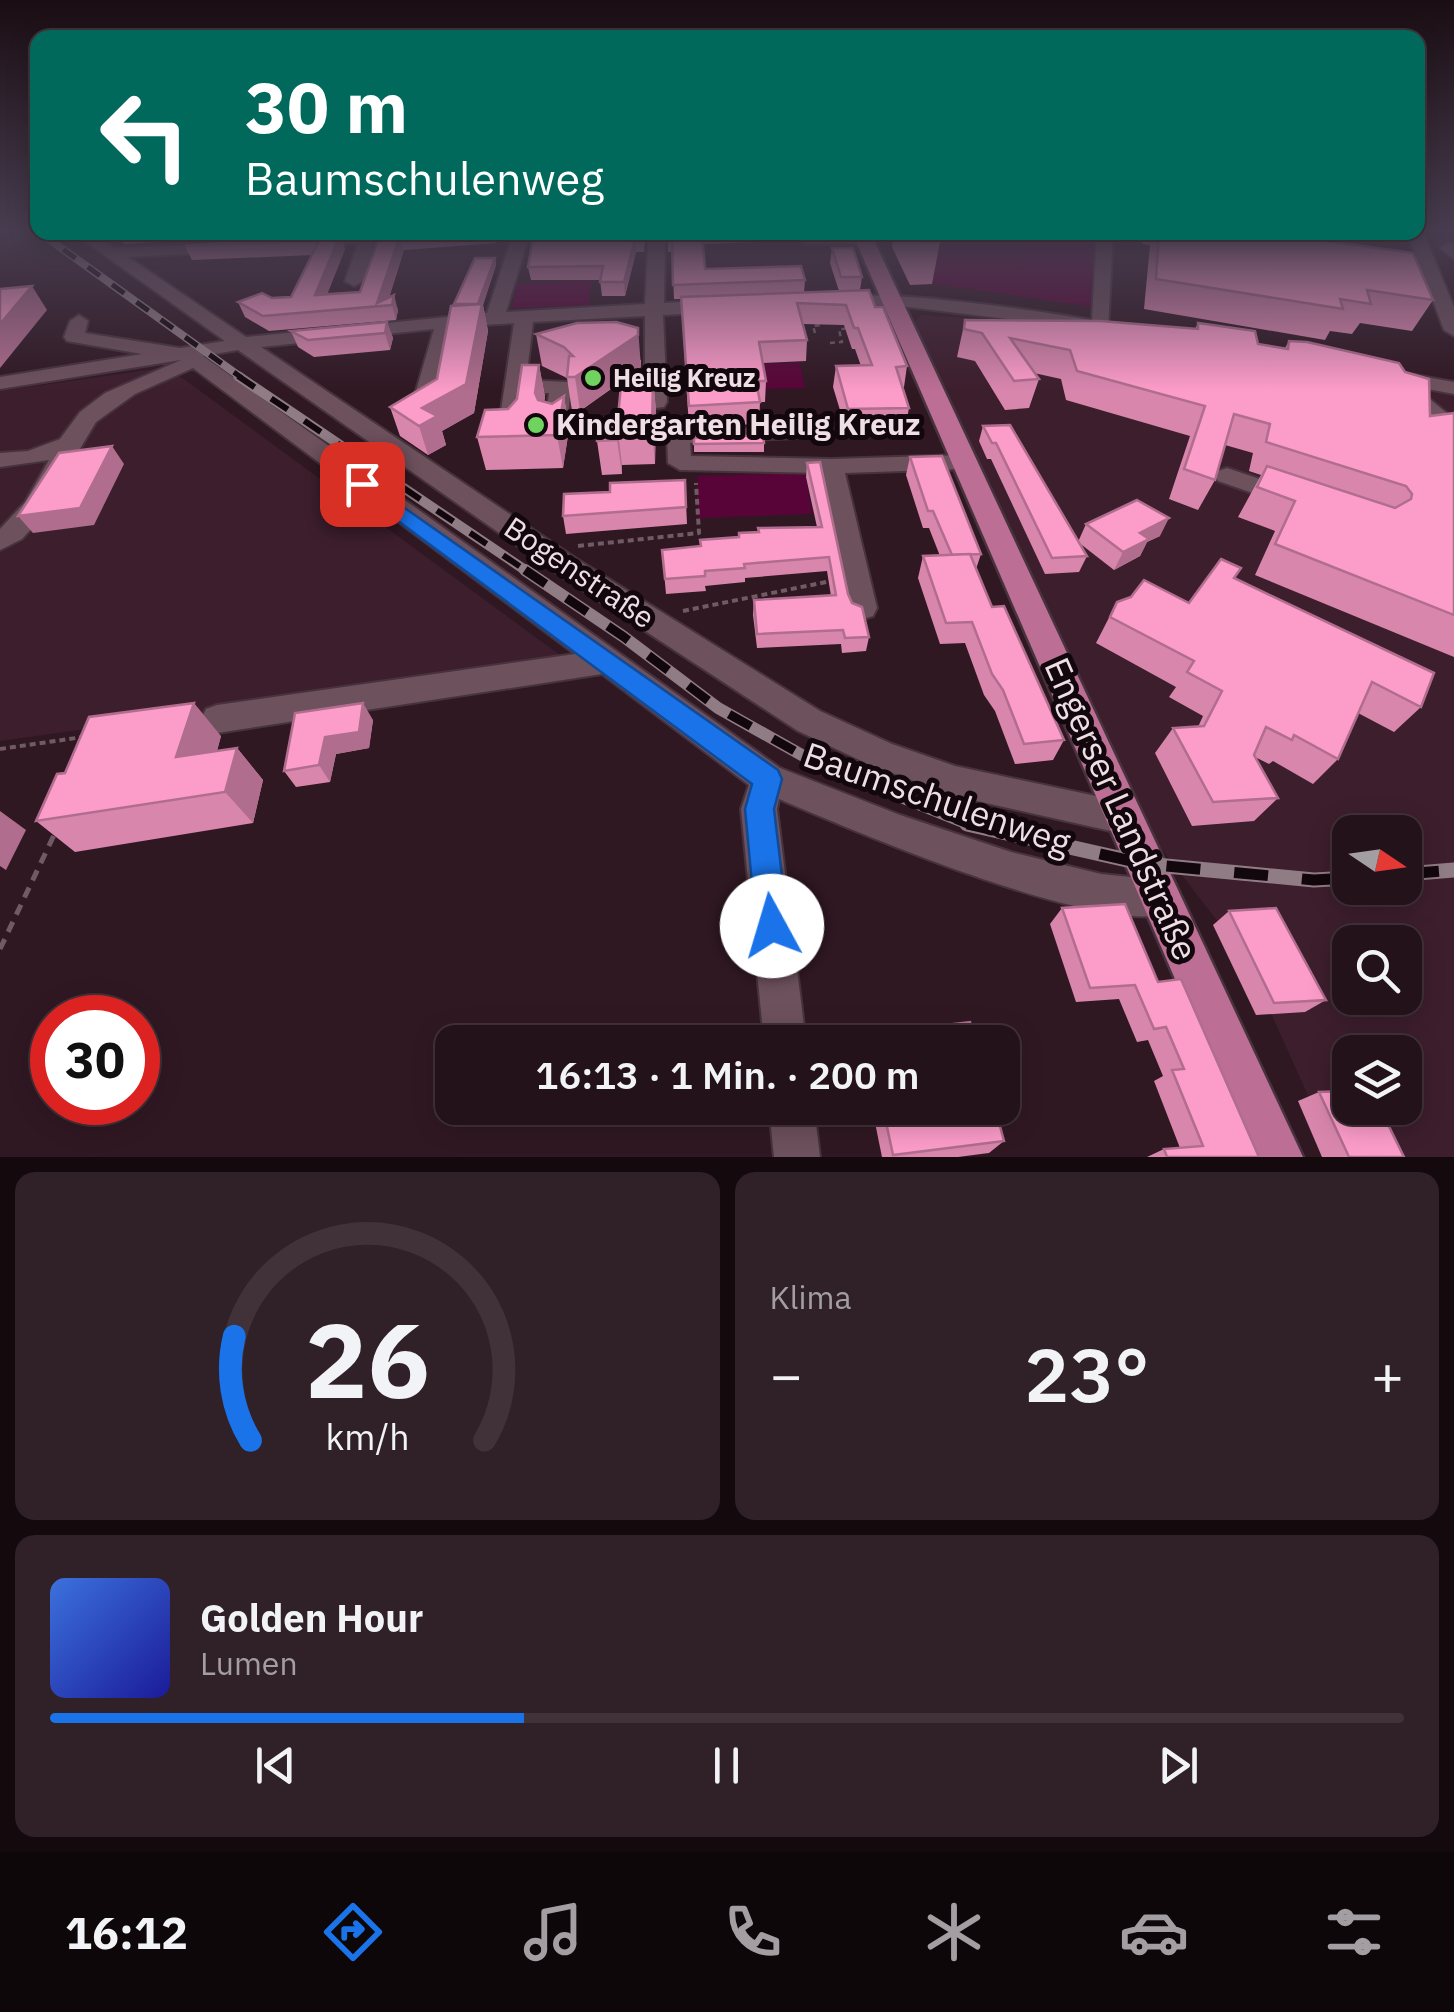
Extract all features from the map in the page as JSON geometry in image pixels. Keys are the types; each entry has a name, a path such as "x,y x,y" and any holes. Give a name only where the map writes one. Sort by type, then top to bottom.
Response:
{"main road":[{"name":"Engerser Landstraße","path":"884,283 1278,1157"}],"street":[{"name":"Bogenstraße","path":"156,283 374,436 808,721 882,755 1012,796 1124,818"},
{"path":"495,318 506,283"},
{"path":"655,283 656,402"},
{"path":"817,305 892,300 1110,328 1108,283"},
{"path":"1435,283 1454,330"},
{"path":"0,542 9,538 34,504 77,430 92,414 192,358 239,343 495,318 746,306"},
{"path":"509,431 524,317"},
{"path":"79,321 74,337 192,358"},
{"path":"374,436 421,412 445,323"},
{"path":"0,383 192,358"},
{"name":"Baumschulenweg","path":"192,358 768,779 900,832 1011,870 1101,893 1162,898"},
{"path":"1454,388 1373,380 1420,398 1442,422 1454,428"},
{"path":"517,387 560,386 556,426"},
{"path":"788,433 678,437 687,463 831,466 962,462"},
{"path":"0,460 30,458 72,443"},
{"path":"831,466 863,608"},
{"path":"1227,476 1317,507"},
{"path":"217,719 605,662"},
{"path":"768,779 759,809 783,1025"},
{"path":"794,1125 797,1157"}],"path":[{"path":"816,334 813,326 821,325 817,305"},
{"path":"830,343 842,342 840,329 863,327"},
{"path":"544,550 698,533 687,463"},
{"path":"650,620 706,604 856,576"},
{"path":"0,749 85,736"},
{"path":"0,949 60,824"}],"shaded area":[{"path":"591,283 589,305 512,308 517,284"},
{"path":"934,283 1095,283 1093,307"},
{"path":"921,315 1063,324 1454,392 1454,1157 1336,1157 1246,958 1140,821 914,323"},
{"path":"800,363 805,388 684,391 684,365"},
{"path":"163,368 181,377 568,661 0,741 0,391"},
{"path":"805,473 812,514 698,518 697,476"}],"building":[{"path":"298,283 320,283 315,295 360,292 363,283 384,283 377,303 394,295 392,305 263,316 238,302 262,293 272,298 291,297"},
{"path":"464,283 486,283 478,304 454,304"},
{"path":"1181,283 1426,283 1433,300 1367,290 1371,304 1340,299 1343,309"},
{"path":"32,286 0,324 0,289"},
{"path":"869,290 875,307 883,307 907,366 896,367 909,408 848,409 836,366 872,365 858,328 854,328 846,305 797,303 807,340 759,342 766,381 756,381 760,402 689,406 681,297"},
{"path":"482,304 466,384 422,408 437,416 419,426 390,407 437,379 451,306"},
{"path":"965,320 1100,321 1198,329 1198,323 1255,331 1258,344 1288,349 1289,341 1307,342 1399,363 1405,372 1429,379 1430,416 1454,413 1454,615 1275,544 1295,501 1257,487 1267,466 1395,508 1411,499 1406,486 1266,442 1270,424 1234,414 1215,480 1184,469 1205,406 1077,371 1070,350 1010,338 1039,379 1014,381 982,333 964,329"},
{"path":"387,322 385,333 308,340 291,331"},
{"path":"616,322 638,328 638,335 575,377 567,377 569,356 573,356 564,347 536,334 577,323"},
{"path":"522,365 539,365 535,393 538,400 552,404 564,396 557,435 477,437 485,410 508,409 517,399"},
{"path":"644,374 653,378 652,430 618,431 617,440 597,441 599,418 618,417 622,375"},
{"path":"1010,425 1087,556 1052,558 996,443 992,443 983,426"},
{"path":"763,435 764,443 694,444 694,438"},
{"path":"112,446 80,508 18,516 59,453"},
{"path":"942,456 981,554 952,555 933,511 928,511 910,457"},
{"path":"820,462 848,594 852,603 862,607 869,637 845,638 843,630 757,634 754,600 836,595 829,557 744,564 745,568 705,571 705,576 665,579 662,550 701,546 700,540 739,537 739,533 759,532 758,528 822,527 807,463"},
{"path":"685,480 686,507 563,516 564,494 610,492 610,483"},
{"path":"1137,500 1169,518 1140,533 1149,539 1123,552 1086,524"},
{"path":"970,554 992,607 1004,606 1064,740 1024,744 972,622 946,623 923,556"},
{"path":"1221,559 1241,568 1234,578 1434,673 1421,707 1372,682 1338,759 1294,735 1292,740 1266,727 1254,755 1278,798 1213,802 1173,728 1204,726 1222,691 1187,672 1194,661 1110,617 1117,602 1131,597 1144,580 1189,603"},
{"path":"194,703 176,757 237,748 225,792 36,821 57,774 65,773 89,717"},
{"path":"363,703 359,732 325,737 319,765 284,771 295,713"},
{"path":"1125,904 1158,982 1181,979 1259,1157 1167,1157 1164,1149 1203,1146 1172,1070 1184,1069 1166,1027 1154,1029 1135,985 1090,988 1062,908"},
{"path":"1276,908 1326,1000 1274,1003 1229,911"},
{"path":"1319,1092 1332,1092 1332,1120"},
{"path":"887,1125 1000,1125 1004,1141 893,1155"},
{"path":"1334,1125 1388,1125 1404,1157 1349,1157"}],"railway":[{"path":"110,283 242,378"},
{"path":"238,376 528,572"},
{"path":"525,570 624,637 718,708 816,763 969,825"},
{"path":"969,825 1145,864 1332,879"},
{"path":"1422,873 1454,870"}],"place":[{"name":"Heilig Kreuz","path":"593,378"},
{"name":"Kindergarten Heilig Kreuz","path":"536,425"}],"route":[{"path":"362,484 768,779 759,809 772,926"}]}
